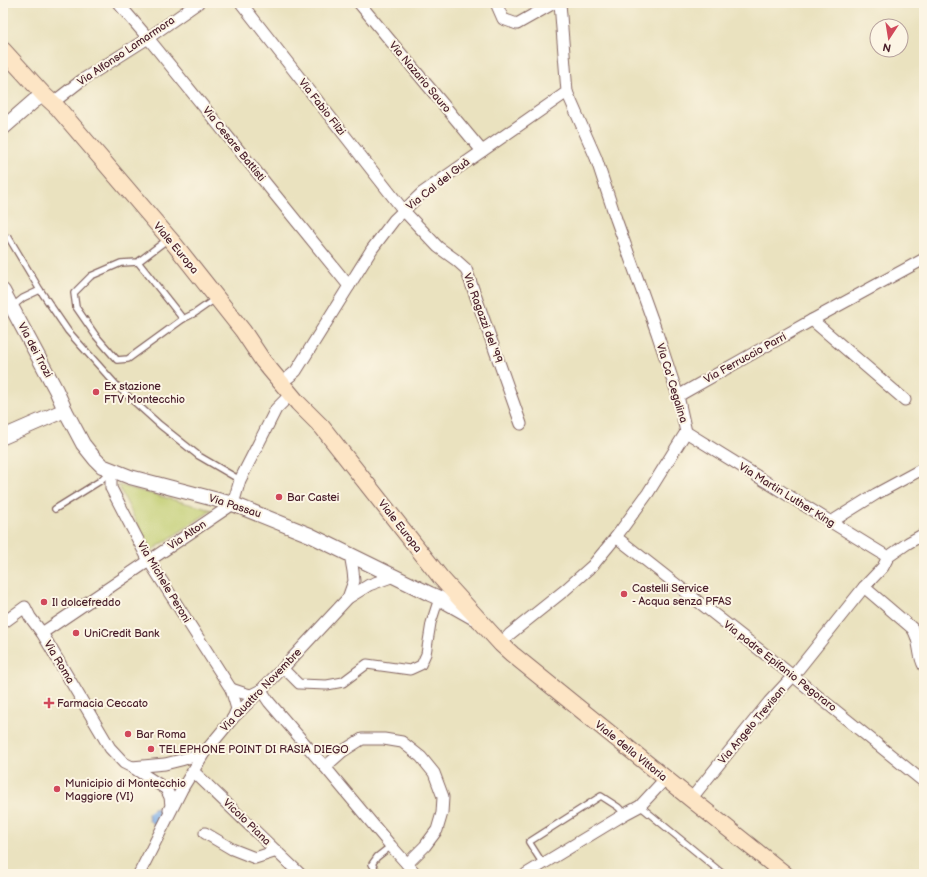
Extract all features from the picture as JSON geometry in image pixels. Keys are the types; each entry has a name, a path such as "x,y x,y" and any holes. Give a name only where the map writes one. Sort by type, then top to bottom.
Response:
{"main road":[{"name":"Viale Europa","path":"3,49 57,107 169,238 243,331 263,361 298,403 322,427 441,578 482,623"},
{"name":"Viale Europa","path":"243,331 268,352 289,377 305,398 322,427"},
{"name":"Viale della Vittoria","path":"482,623 512,654 785,874"}],"street":[{"name":"Via Cesare Battisti","path":"118,3 349,286"},
{"name":"Via Alfonso Lamarmora","path":"49,98 82,80 148,38 198,3"},
{"name":"Via Fabio Filzi","path":"241,3 404,211"},
{"name":"Via Nazario Sauro","path":"359,3 482,150"},
{"path":"496,3 503,19 517,24 554,3"},
{"path":"560,3 566,92"},
{"name":"Via Cal del Guà","path":"289,377 296,371 372,249 394,220 422,193 566,92"},
{"name":"Via Ca' Cegalina","path":"501,644 510,634 565,590 587,570 616,537 648,493 686,432 678,396 596,158 566,92"},
{"path":"3,128 34,101 49,98"},
{"name":"Via Ragazzi del '99","path":"404,211 438,247 456,260 466,270 521,424"},
{"name":"Via Ferruccio Parri","path":"678,396 812,320 924,259"},
{"name":"Via dei Trozi","path":"3,291 56,390 65,410"},
{"path":"812,320 905,400"},
{"path":"233,504 240,480 276,409 291,394"},
{"path":"3,437 65,410"},
{"name":"Via Passau","path":"65,410 83,444 102,466 130,477 233,504 299,530 439,598 482,623"},
{"name":"Via Martin Luther King","path":"686,432 888,557"},
{"path":"831,522 876,494 924,468"},
{"name":"Via Michele Peroni","path":"111,470 111,488 149,561 231,689 236,709 233,718"},
{"name":"Via Alton","path":"42,633 233,504"},
{"name":"Via Angelo Trevisan","path":"691,799 769,702 793,676 864,587 883,567 888,557 908,542 924,534"},
{"name":"Via padre Epifanio Pegoraro","path":"616,537 793,676 924,782"},
{"name":"Via Quattro Novembre","path":"348,598 354,581 354,571 350,554"},
{"name":"Via Quattro Novembre","path":"139,874 182,789 204,753 233,718 283,668 348,598 369,585 394,576"},
{"path":"864,587 912,628 917,636 921,661 924,666"},
{"path":"283,668 299,684 326,685 343,682 367,664 410,670 421,665 426,654 431,623 439,598"},
{"name":"Via Roma","path":"3,623 25,607 110,748 124,763 166,789 170,797 171,806 168,816"},
{"path":"231,689 252,695 261,690 269,702 416,874"},
{"path":"325,767 342,751 362,739 384,739 402,742 421,757 434,773 443,797 442,813 437,830 425,846 407,864"},
{"path":"132,767 165,764 204,753"},
{"name":"Vicolo Piana","path":"193,771 278,851 300,874"},
{"path":"526,874 640,806 666,778"},
{"path":"205,833 232,849 255,858 278,851"}],"lane":[{"path":"9,238 40,290 68,331 118,387 160,425 199,456 240,480"},
{"path":"169,238 138,262 121,263 91,276 74,293 76,308 96,336 117,360 128,359 183,319 195,313 217,298"},
{"path":"138,262 183,319"},
{"path":"12,307 23,298 40,290"},
{"path":"55,509 100,481 111,470"},
{"path":"543,864 529,842 600,796 618,807 625,814"},
{"path":"640,806 723,874"},
{"path":"378,874 372,864 377,857 391,846"}],"green space":[{"path":"118,485 212,510 151,551"}],"water":[{"path":"158,808 163,812 164,820 159,824 153,824 149,820 148,814 153,809"}],"place":[{"name":"Ex stazione FTV Montecchio","path":"96,392"},
{"name":"Bar Castei","path":"279,497"},
{"name":"Castelli Service - Acqua senza PFAS","path":"624,594"},
{"name":"Il dolcefreddo","path":"44,602"},
{"name":"UniCredit Bank","path":"76,633"},
{"name":"Farmacia Ceccato","path":"49,703"},
{"name":"Bar Roma","path":"128,734"},
{"name":"TELEPHONE POINT DI RASIA DIEGO","path":"151,749"},
{"name":"Municipio di Montecchio Maggiore (VI)","path":"57,789"}]}
